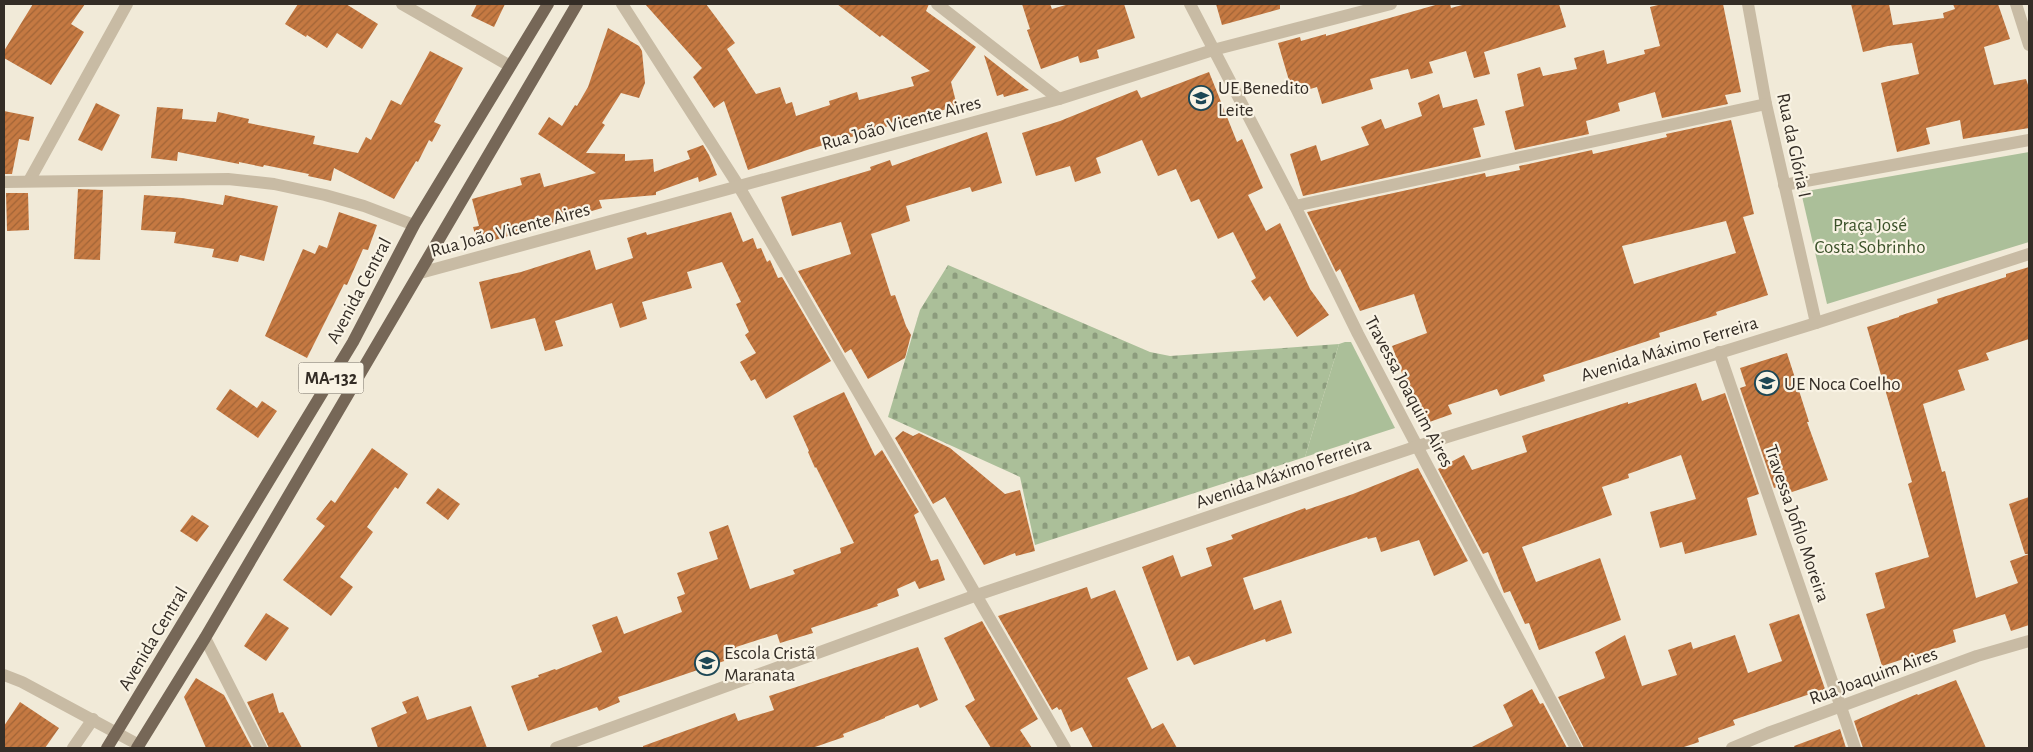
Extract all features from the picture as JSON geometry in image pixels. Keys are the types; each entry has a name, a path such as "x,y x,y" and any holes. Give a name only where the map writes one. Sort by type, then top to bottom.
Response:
{"main road":[{"name":"Avenida Central","path":"107,748 353,342 414,225 548,4"},
{"name":"MA-132","path":"138,747 205,638 577,4"}],"street":[{"path":"29,181 127,4"},
{"path":"402,4 510,66"},
{"path":"622,4 738,185 1065,748"},
{"path":"937,4 1059,99"},
{"name":"Travessa Joaquim Aires","path":"1190,4 1212,50 1295,206 1358,334 1576,748"},
{"name":"Rua João Vicente Aires","path":"420,273 1059,99 1212,50 1390,4"},
{"name":"Rua da Glória I","path":"1748,4 1766,104 1816,323"},
{"path":"2016,4 2029,45"},
{"path":"1295,206 1513,157 1766,104"},
{"path":"1784,185 2029,140"},
{"path":"4,182 228,179 274,184 325,194 414,225"},
{"name":"Avenida Máximo Ferreira","path":"556,748 977,595 1418,446 1816,323 2029,254"},
{"name":"Travessa Jofilo Moreira","path":"1720,352 1855,748"},
{"path":"205,638 261,748"},
{"name":"Rua Joaquim Aires","path":"1732,748 1977,656 2029,641"},
{"path":"4,675 22,682 93,719 117,732 138,747"},
{"path":"74,748 93,719"}],"green space":[{"name":"Praça José Costa Sobrinho","path":"2029,152 2029,242 1827,304 1801,192"},
{"path":"948,265 1150,352 1170,356 1339,344 1305,457 1035,545 1020,477 888,417 920,310"},
{"path":"1351,342 1395,428 1305,457 1339,344"}],"building":[{"path":"33,4 85,4 71,24 84,32 51,85 4,58 4,51"},
{"path":"298,4 346,4 378,24 362,49 337,33 327,48 285,24"},
{"path":"477,4 505,4 494,27 471,16"},
{"path":"645,4 706,4 735,43 727,49 756,94 780,87 786,104 792,102 796,116 830,105 829,101 857,92 859,100 914,86 911,77 930,71 882,35 880,37 837,4 929,4 926,11 976,47 951,82 957,106 810,149 748,170 724,101 714,108 693,77 702,68"},
{"path":"1022,4 1050,4 1052,9 1069,4 1124,4 1135,38 1097,50 1099,58 1080,63 1078,56 1041,69 1027,30 1030,29"},
{"path":"1216,4 1280,4 1280,9 1222,25"},
{"path":"1439,4 1450,4 1451,8 1466,4 1559,4 1566,27 1484,52 1490,74 1474,78 1466,51 1429,62 1433,73 1411,79 1408,69 1370,79 1373,89 1322,104 1317,87 1293,94 1278,43 1300,37 1301,41 1326,34 1326,36"},
{"path":"1662,4 1723,4 1741,92 1725,95 1728,104 1662,118 1655,92 1618,103 1620,111 1586,121 1589,134 1515,150 1505,111 1524,106 1517,74 1540,67 1543,76 1577,69 1574,58 1604,50 1607,64 1645,54 1644,50 1660,46 1650,7"},
{"path":"1851,4 1889,4 1893,25 1944,18 1943,13 1955,9 1953,4 1998,4 2010,39 1984,47 1994,85 2026,79 2029,88 2029,128 1963,139 1960,120 1926,128 1930,144 1897,152 1881,83 1919,74 1912,43 1863,52"},
{"path":"608,28 639,46 642,51 645,83 639,98 621,93 602,123 605,125 586,153 625,154 625,161 653,159 654,172 690,159 687,151 703,145 717,175 699,182 698,177 656,192 656,195 599,200 602,208 478,245 473,227 479,226 472,199 522,185 520,178 540,173 544,187 596,173 538,134 549,117 562,126 575,105 577,106 588,87"},
{"path":"430,51 463,68 434,122 441,125 432,142 429,140 418,162 416,161 394,199 334,168 331,181 308,176 309,174 264,165 263,167 239,162 239,164 178,152 177,161 151,158 157,107 183,109 182,119 216,122 218,112 249,119 248,123 315,136 313,144 358,153 366,137 371,140 391,100 401,105"},
{"path":"984,55 1029,90 1004,97 1003,94 997,96"},
{"path":"1209,72 1237,142 1242,139 1263,188 1248,195 1266,231 1280,223 1310,289 1329,315 1297,337 1270,296 1264,301 1251,281 1256,278 1233,232 1218,239 1199,199 1191,202 1176,169 1158,176 1142,140 1096,158 1101,173 1075,182 1070,166 1036,176 1022,133 1060,121 1137,90 1141,98"},
{"path":"1439,94 1443,108 1477,99 1485,125 1473,128 1481,157 1303,196 1290,154 1316,145 1321,161 1369,145 1361,127 1381,119 1385,129 1422,116 1418,103"},
{"path":"96,103 120,115 102,151 78,140"},
{"path":"4,111 34,117 29,141 19,139 12,174 4,174"},
{"path":"1731,120 1754,214 1743,217 1768,295 1716,312 1717,315 1659,333 1660,337 1543,375 1545,381 1500,396 1497,389 1448,405 1452,414 1421,425 1392,346 1427,333 1414,294 1360,311 1340,269 1336,272 1307,212 1485,173 1486,177 1520,170 1519,166 1592,150 1593,154 1667,137 1666,134","holes":["1726,221 1736,253 1634,284 1622,246"]},
{"path":"987,132 1002,183 972,192 970,187 906,206 910,221 871,234 891,296 895,295 911,335 905,358 868,379 851,349 845,353 798,271 851,254 841,222 792,236 781,197 871,170 870,167 890,160 892,166"},
{"path":"78,189 103,190 100,260 74,259"},
{"path":"6,193 28,193 29,230 7,231"},
{"path":"144,195 182,198 223,205 225,195 278,206 264,261 240,255 238,262 212,257 214,249 174,243 176,232 141,230"},
{"path":"339,212 377,225 368,250 363,249 347,285 344,284 307,358 265,336 303,249 315,254 319,245 327,248"},
{"path":"731,212 743,242 753,238 757,249 761,248 767,262 770,260 778,278 782,277 831,361 766,399 755,379 751,381 740,362 756,353 745,335 749,332 736,304 741,302 722,262 687,272 692,288 642,302 647,319 620,328 612,303 555,321 563,346 545,351 535,318 491,329 479,282 521,272 590,250 596,270 633,258 627,238 646,232 647,235"},
{"path":"2029,267 2029,339 1986,353 1989,360 1958,370 1965,390 1923,404 1942,472 1945,471 1976,598 2018,583 2010,561 2029,554 2029,625 2011,631 2005,614 1953,630 1956,642 1882,666 1866,614 1885,608 1875,573 1929,557 1908,484 1912,482 1867,327 1938,303 1937,299 2006,277 2006,274"},
{"path":"1787,353 1809,422 1807,422 1828,480 1780,496 1777,487 1774,488 1740,388 1746,386 1740,368"},
{"path":"1696,383 1702,401 1725,393 1759,494 1747,498 1757,535 1685,554 1682,542 1660,548 1650,512 1696,499 1681,455 1628,474 1629,478 1602,487 1612,515 1522,547 1536,582 1600,558 1621,620 1539,650 1529,623 1525,624 1510,591 1504,593 1488,552 1483,554 1438,469 1464,455 1472,470 1527,452 1522,436 1628,402 1628,404"},
{"path":"230,389 257,408 262,401 277,411 258,438 216,409"},
{"path":"844,392 875,456 882,450 919,512 914,515 931,561 938,559 945,580 919,589 915,581 897,589 899,596 877,604 878,606 811,628 813,633 780,643 777,634 736,647 739,656 618,697 620,702 599,711 597,707 528,731 511,686 602,652 592,625 617,616 624,634 682,612 677,597 685,594 677,573 718,559 709,532 728,525 750,589 795,574 793,570 841,553 840,548 854,543 815,468 793,416"},
{"path":"903,431 913,436 919,433 950,448 1005,494 1020,490 1035,551 1016,556 1015,553 984,565 945,497 933,504 895,438"},
{"path":"372,448 408,474 398,489 395,487 367,527 373,532 340,577 353,587 331,616 283,580 325,526 316,519 331,500 335,503"},
{"path":"1418,468 1468,561 1434,576 1419,540 1381,552 1376,537 1368,539 1367,537 1243,578 1254,610 1281,600 1292,633 1266,642 1265,639 1194,665 1189,656 1177,661 1142,567 1173,555 1181,577 1212,566 1206,548 1233,539 1231,535 1305,508 1306,510 1353,494"},
{"path":"438,488 460,504 448,520 426,503"},
{"path":"2029,497 2029,554 2025,554 2009,504"},
{"path":"192,515 209,526 197,542 180,531"},
{"path":"1087,587 1091,599 1115,590 1148,669 1127,678 1152,729 1163,723 1177,748 1093,748 1082,727 1071,732 1061,709 1059,710 1057,707 1052,710 998,616"},
{"path":"266,613 289,628 266,661 244,646"},
{"path":"1799,614 1825,689 1733,720 1735,725 1698,738 1699,742 1681,748 1584,748 1558,697 1605,678 1595,652 1625,635 1642,686 1677,675 1668,650 1691,642 1693,649 1735,635 1748,673 1782,661 1769,624"},
{"path":"982,621 1038,719 1020,730 1032,748 991,748 965,706 975,700 944,638"},
{"path":"918,647 938,700 920,708 918,704 843,734 844,737 812,748 643,748 643,746 735,713 738,721 774,710 769,696"},
{"path":"196,678 224,695 252,748 206,748 184,697"},
{"path":"1956,680 1986,748 1863,748 1854,721 1917,694"},
{"path":"1532,689 1540,704 1543,703 1567,748 1470,748 1513,726 1503,705"},
{"path":"273,693 279,713 283,712 302,748 269,748 247,702"},
{"path":"418,696 427,720 471,706 487,748 378,748 371,728 407,713 402,702"},
{"path":"20,702 59,728 45,748 4,748 4,726"},
{"path":"1840,729 1846,748 1795,748 1794,746"}],"place":[{"name":"UE Benedito Leite","path":"1201,98"},
{"name":"UE Noca Coelho","path":"1767,383"},
{"name":"Escola Cristã Maranata","path":"707,663"}]}
